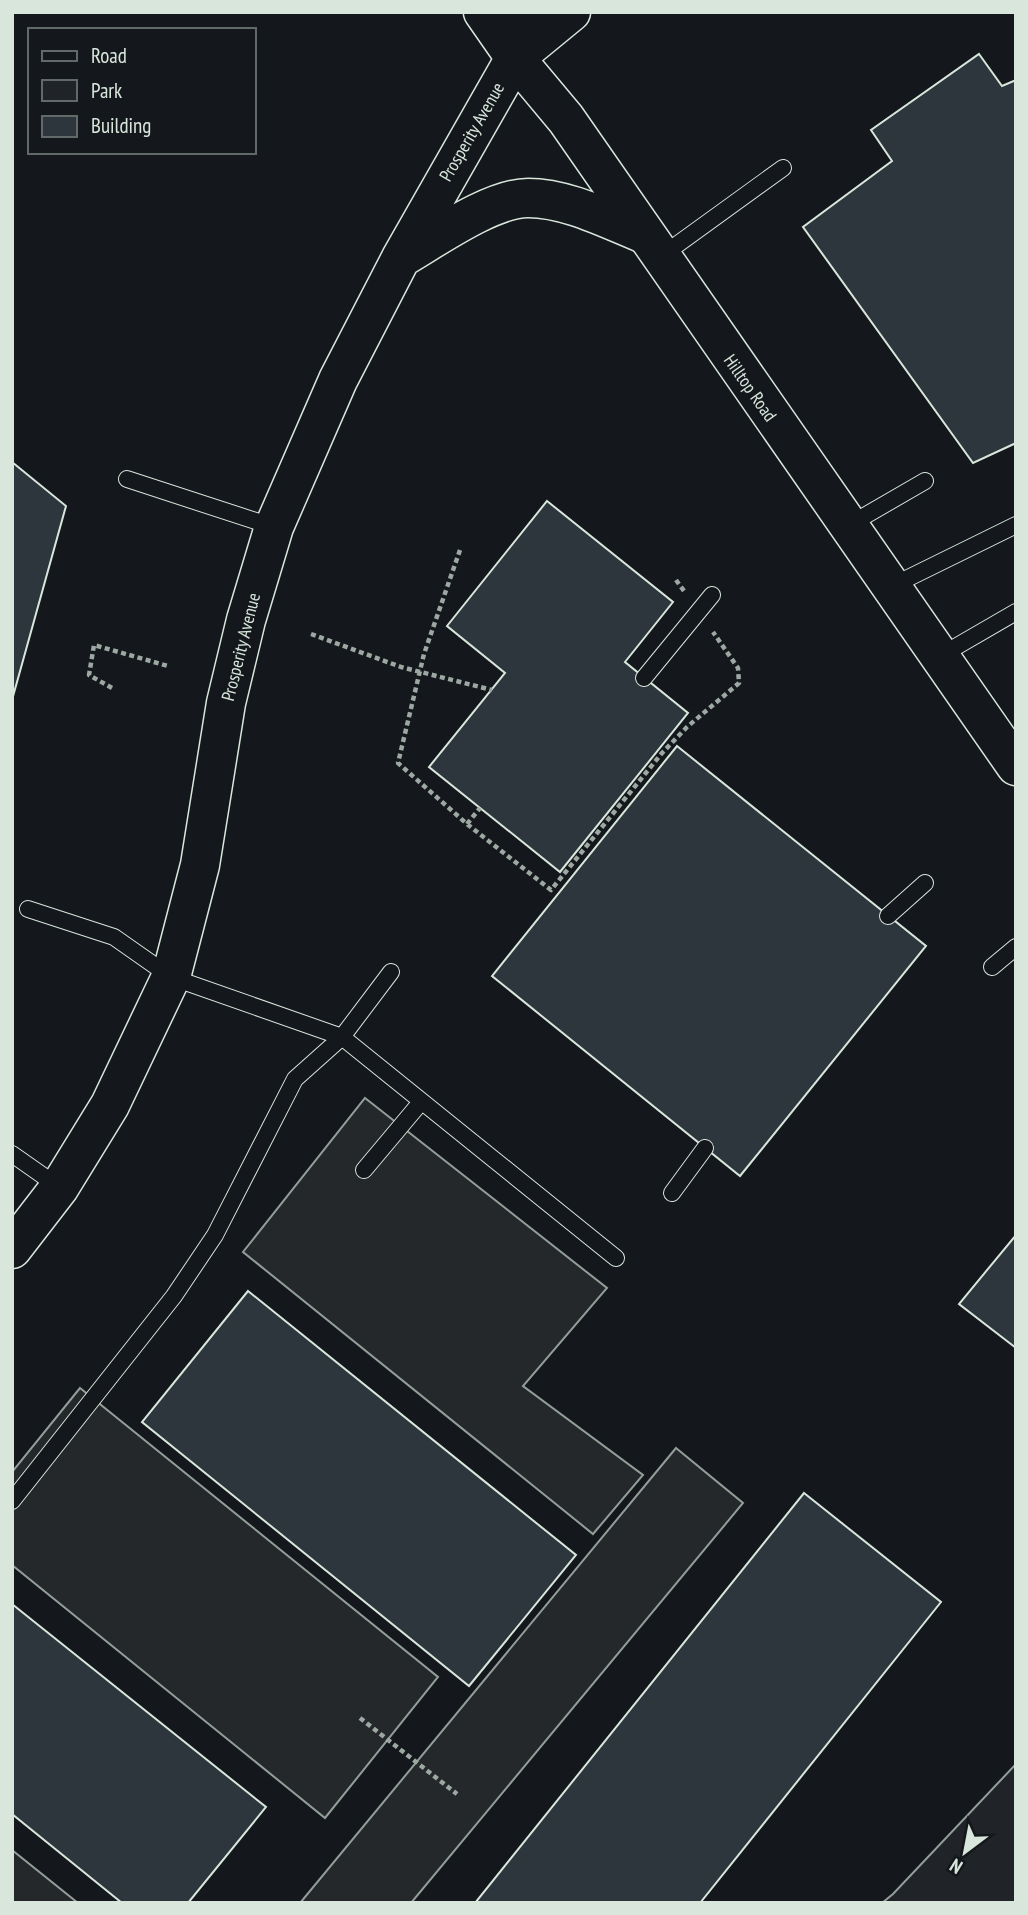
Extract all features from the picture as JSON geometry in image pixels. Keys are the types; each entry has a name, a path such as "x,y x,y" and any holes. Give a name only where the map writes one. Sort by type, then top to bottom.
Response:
{"main road":[{"name":"Hilltop Road","path":"483,12 515,58 566,119 650,245 1016,766"},
{"name":"Prosperity Avenue","path":"12,1249 59,1188 110,1105 171,977 200,864 226,704 246,620 274,527 323,410 401,258 515,58 525,12"},
{"name":"Prosperity Avenue","path":"515,58 570,12"},
{"path":"401,258 479,215 526,198 565,204 650,245"}],"lane":[{"path":"650,245 783,167"},
{"path":"127,479 274,527"},
{"path":"847,526 925,481"},
{"path":"890,587 1016,525"},
{"path":"644,678 712,594"},
{"path":"940,656 1016,612"},
{"path":"888,916 925,883"},
{"path":"28,909 114,937 171,977 342,1037 615,1258"},
{"path":"992,967 1016,947"},
{"path":"12,1502 174,1296 215,1235 295,1079 342,1037 391,972"},
{"path":"363,1170 421,1101"},
{"path":"672,1193 705,1148"},
{"path":"12,1154 59,1188"}],"path":[{"path":"460,550 440,601 419,671 398,763 467,824 551,890 663,753 687,727 739,683 738,668 676,580"},
{"path":"311,634 419,671 492,690"},
{"path":"112,688 89,675 94,645 168,666"},
{"path":"467,824 480,808"},
{"path":"360,1718 457,1794"}],"green space":[{"path":"1016,1764 1016,1903 882,1903 893,1894"}],"shaded area":[{"path":"365,1098 607,1288 523,1386 643,1475 593,1534 243,1252"},
{"path":"80,1388 438,1677 325,1818 12,1565 12,1472"},
{"path":"676,1448 743,1503 411,1903 300,1903"},
{"path":"12,1850 78,1903 12,1903"}],"building":[{"path":"979,54 1002,86 1016,80 1016,443 973,463 803,227 892,161 871,130"},
{"path":"12,462 66,506 12,700"},
{"path":"547,501 673,602 625,662 688,713 560,872 429,767 505,673 447,626"},
{"path":"677,746 926,946 740,1176 492,976"},
{"path":"1016,1235 1016,1348 959,1304"},
{"path":"248,1291 576,1555 469,1686 142,1422"},
{"path":"804,1493 941,1602 700,1903 475,1903"},
{"path":"12,1604 266,1807 188,1903 122,1903 12,1814"}]}
